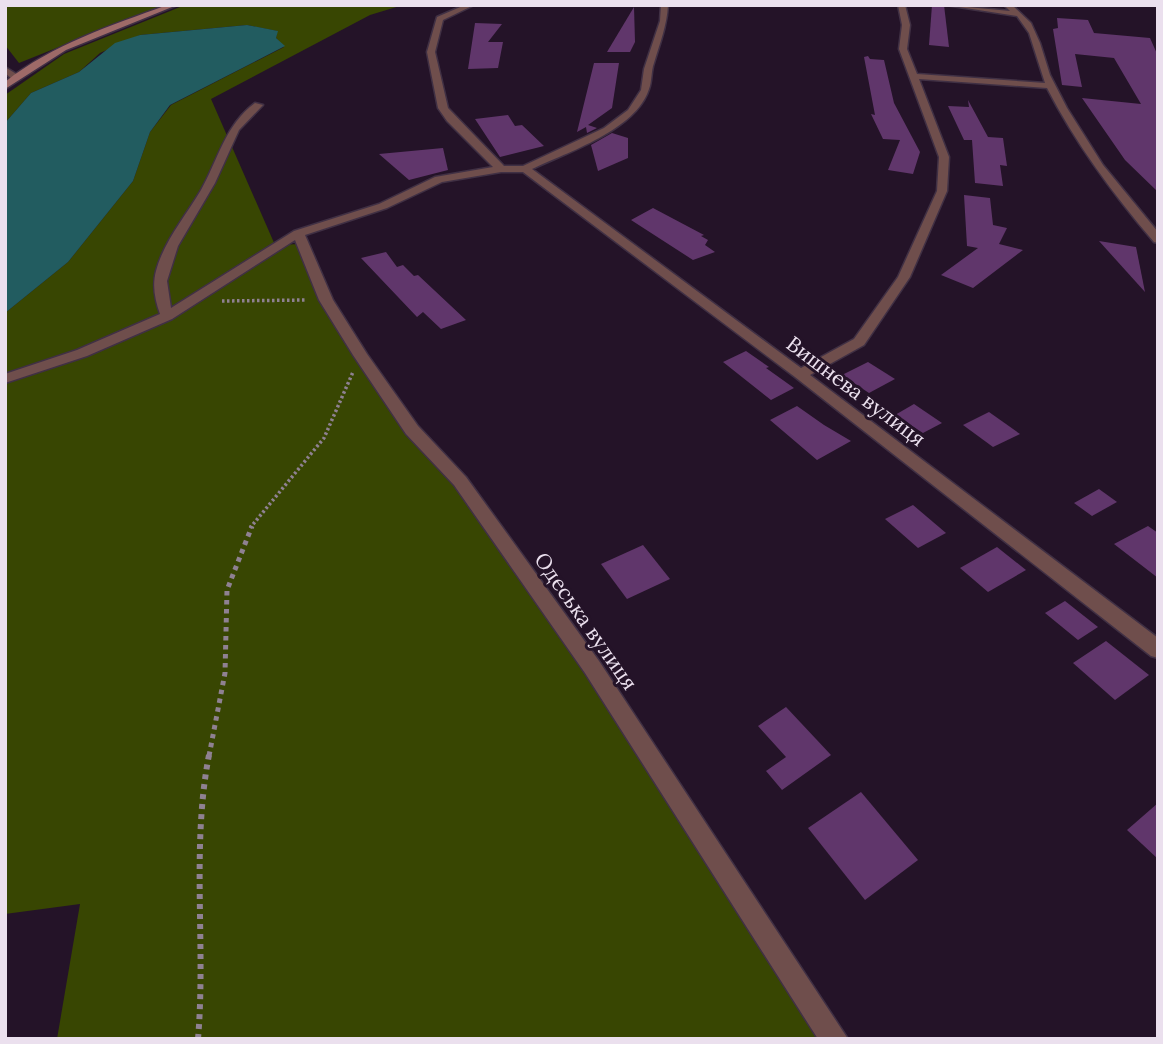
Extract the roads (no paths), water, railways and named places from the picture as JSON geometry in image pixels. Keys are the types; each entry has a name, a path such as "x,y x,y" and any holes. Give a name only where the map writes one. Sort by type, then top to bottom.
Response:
{"street":[{"path":"5,69 8,82 78,42 174,5"},
{"path":"471,5 440,19 431,52 443,108 450,119 501,169"},
{"path":"5,379 82,353 167,316 298,233 383,206 439,179 501,169 525,169 562,154 631,112 645,90 648,69 664,21 665,5"},
{"path":"800,374 859,342 904,277 942,191 944,157 903,49 906,25 901,5"},
{"path":"950,5 1022,14"},
{"path":"1007,5 1022,14 1038,40 1050,86 1112,188 1158,240"},
{"path":"915,76 1050,86"},
{"path":"167,316 160,299 162,270 176,236 210,184 241,119 258,106"},
{"name":"Вишнева вулиця","path":"525,169 800,374 1158,650"},
{"name":"Одеська вулиця","path":"298,233 326,300 360,355 412,430 460,481 592,667 834,1039"}]}
